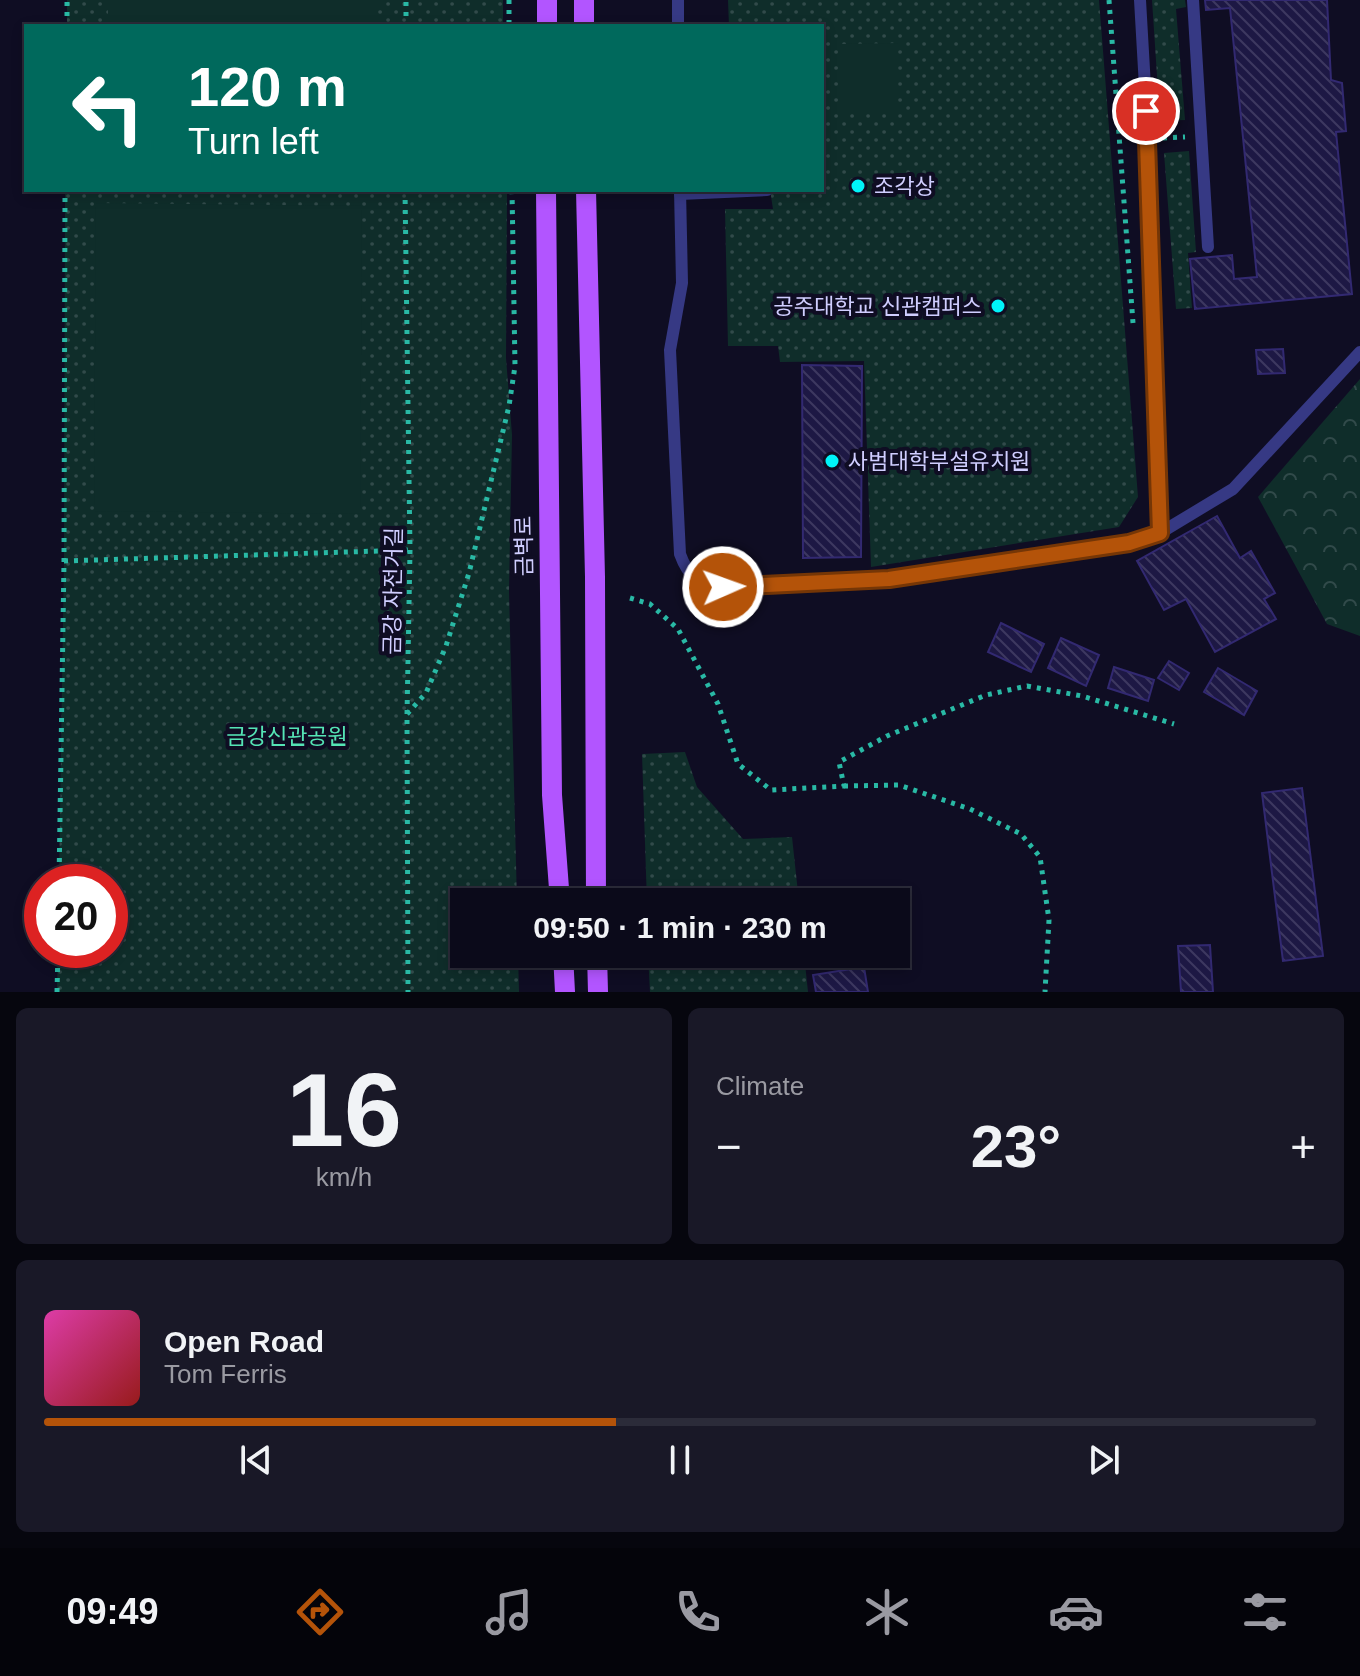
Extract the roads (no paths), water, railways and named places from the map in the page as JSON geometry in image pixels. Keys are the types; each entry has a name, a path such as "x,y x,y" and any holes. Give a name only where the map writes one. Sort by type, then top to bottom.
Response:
{"main road":[{"path":"547,0 547,24"},
{"path":"584,0 584,24"},
{"name":"금벽로","path":"546,192 552,795 559,888"},
{"path":"586,192 595,577 596,888"},
{"path":"564,968 565,992"},
{"path":"597,968 598,992"}],"lane":[{"path":"678,0 678,24"},
{"path":"1140,0 1148,139 1160,533"},
{"path":"1193,0 1208,247"},
{"path":"680,192 682,283 670,350 680,554 686,571 702,582 723,587 889,579 1129,543 1160,533 1233,489 1360,352"}],"place":[{"name":"조각상","path":"858,186"},
{"name":"공주대학교 신관캠퍼스","path":"998,306"},
{"name":"사범대학부설유치원","path":"832,461"}],"park label":[{"name":"금강신관공원","path":"287,736"}]}
